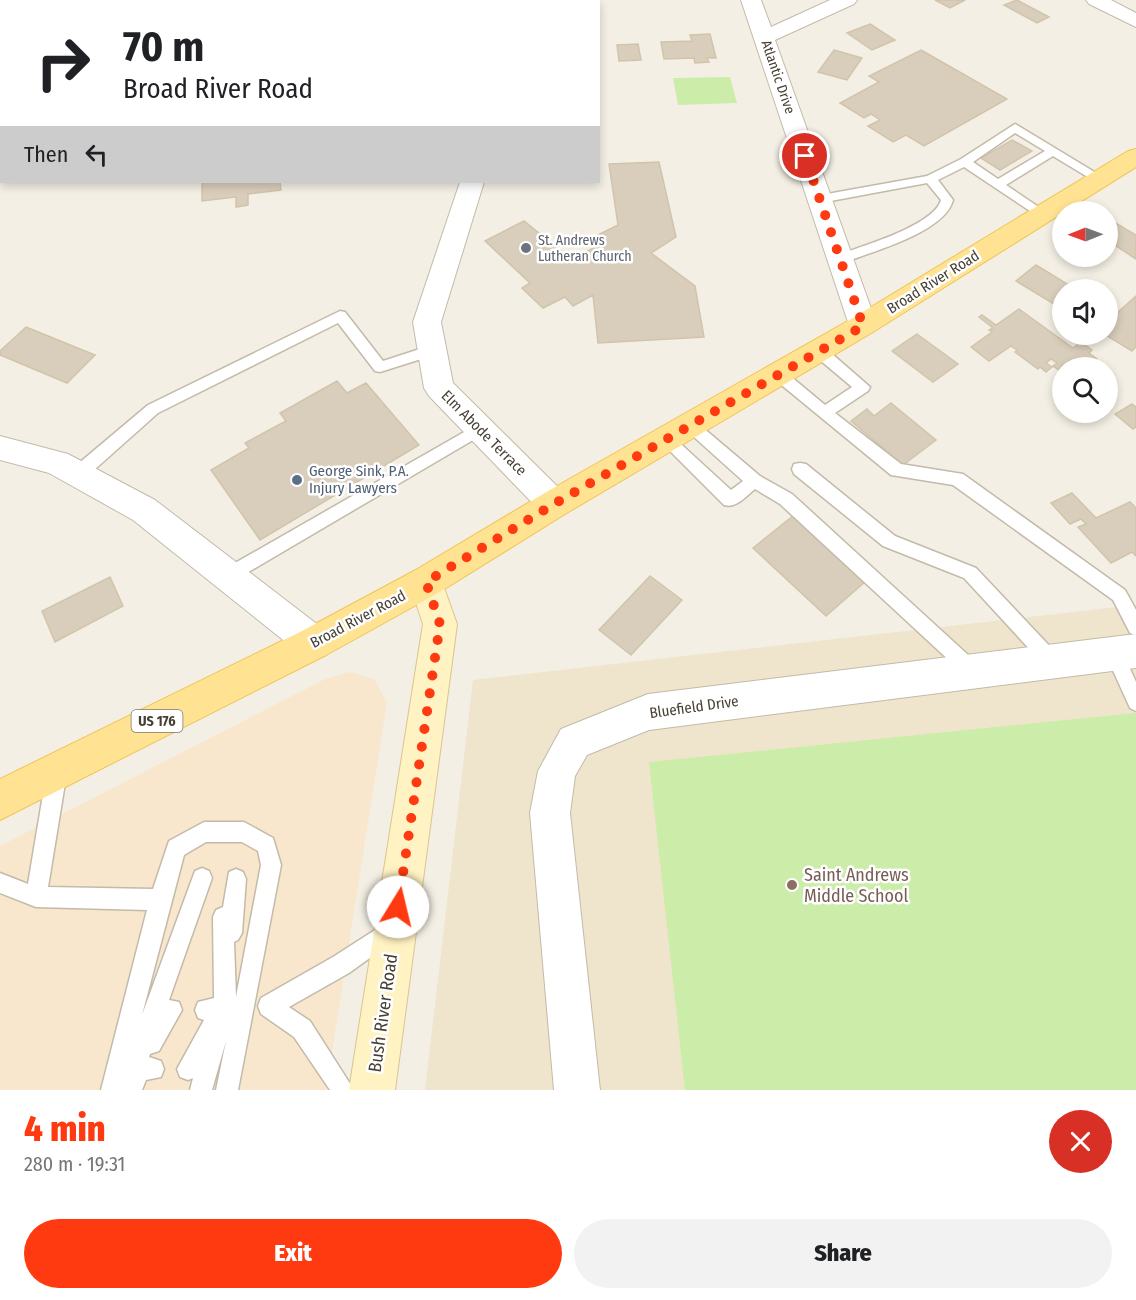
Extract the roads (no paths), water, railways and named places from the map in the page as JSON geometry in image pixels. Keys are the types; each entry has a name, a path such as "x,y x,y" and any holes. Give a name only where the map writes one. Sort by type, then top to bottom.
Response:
{"main road":[{"name":"Broad River Road","path":"0,800 314,643 426,582 554,504 863,326 1136,156"},
{"name":"Bush River Road","path":"372,1090 440,624 426,582"}],"street":[{"name":"Atlantic Drive","path":"751,0 863,326"},
{"path":"765,37 847,0"},
{"path":"1095,0 1132,15"},
{"name":"Elm Abode Terrace","path":"472,183 427,322 438,388 554,504"},
{"path":"0,448 57,463 144,510 314,643"},
{"name":"Bluefield Drive","path":"577,1090 560,897 549,813 557,771 574,741 648,712 1052,661 1129,644"}],"lane":[{"path":"819,199 930,179 965,162 1015,128 1100,179"},
{"path":"998,184 1053,150"},
{"path":"965,162 1042,214"},
{"path":"840,259 922,227 945,208 947,200 930,179"},
{"path":"78,474 153,409 340,316 380,367 432,350"},
{"path":"819,351 863,387 824,412"},
{"path":"778,374 897,470 957,479 1119,595 1129,644 1136,702"},
{"path":"690,425 754,481 786,499 972,670"},
{"path":"227,576 480,429"},
{"path":"666,439 730,500 754,481"},
{"path":"800,469 889,541 970,573 1052,661"},
{"path":"36,897 57,771"},
{"path":"134,1081 160,900 176,848 204,832 244,832 266,845 271,865 226,1008 194,1086"},
{"path":"134,1081 202,878"},
{"path":"226,1008 236,879"},
{"path":"0,882 36,897 160,900"},
{"path":"223,917 227,1090"},
{"path":"134,1081 194,918"},
{"path":"226,1008 269,1006 341,965 395,928"},
{"path":"134,1081 180,968"},
{"path":"214,968 226,1008"},
{"path":"269,1006 303,1029 343,1090"},
{"path":"112,1090 134,1081 171,1010"}],"place":[{"name":"St. Andrews Lutheran Church","path":"526,248"},
{"name":"George Sink, P.A. Injury Lawyers","path":"297,480"},
{"name":"Saint Andrews Middle School","path":"792,885"}]}
